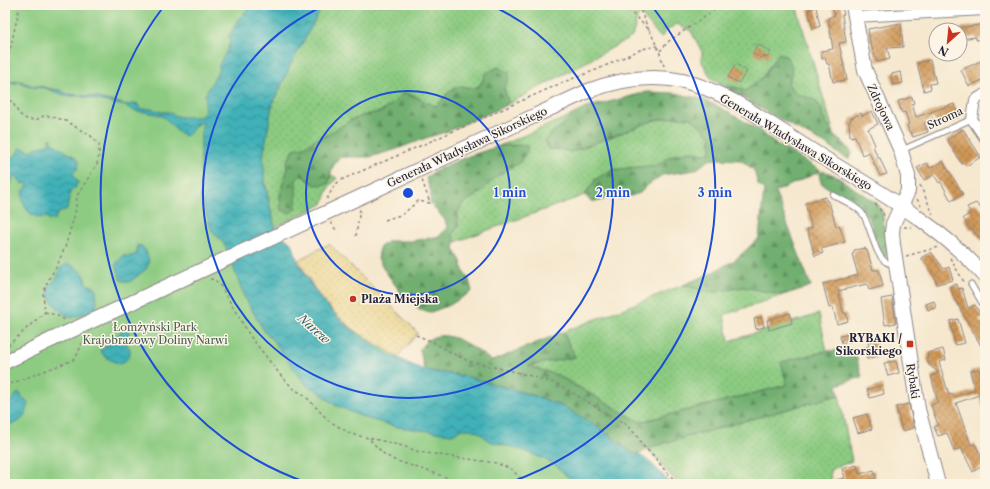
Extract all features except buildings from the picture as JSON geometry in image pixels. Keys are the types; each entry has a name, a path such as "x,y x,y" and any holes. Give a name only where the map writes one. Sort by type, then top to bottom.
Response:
{"street":[{"path":"854,11 985,10"},
{"name":"Zdrojowa","path":"854,11 865,70 901,151 906,166 908,191 901,206"},
{"name":"Generała Władysława Sikorskiego","path":"5,362 588,90 622,80 643,78 663,78 696,85 724,97 901,206 939,234 985,276"},
{"name":"Stroma","path":"972,118 976,100 985,94"},
{"path":"972,118 985,138"},
{"name":"Rybaki","path":"901,206 894,223 892,233 918,409 938,484"}],"lane":[{"name":"Stroma","path":"901,151 972,118"},
{"path":"833,195 860,211 869,224 874,244 885,262 897,261"},
{"path":"969,285 985,308"}],"path":[{"path":"5,72 20,5"},
{"path":"624,5 650,32"},
{"path":"638,5 659,51 665,69 663,78"},
{"path":"659,51 669,41 722,5"},
{"path":"326,202 334,186 341,180 566,81 596,70 642,49 657,46"},
{"path":"5,96 13,103 19,114 28,120 38,119 45,115 50,116 64,120 91,136 98,145 99,155 97,164 77,196 75,214 65,247 57,266 48,280 43,294 45,312 5,348"},
{"path":"385,220 403,214 418,200 430,203 418,169"},
{"path":"918,180 935,216"},
{"path":"875,204 883,213 885,221 894,223"},
{"path":"356,236 360,206"},
{"path":"882,207 886,217 899,227 914,227"},
{"path":"330,221 337,232"},
{"path":"934,242 942,250"},
{"path":"897,261 939,247"},
{"path":"948,255 969,285"},
{"path":"208,278 215,280 220,285 250,336 282,377 295,390 303,394 329,421 351,434 403,446 419,452 496,462 511,469 527,484"},
{"path":"5,386 73,360 87,335"},
{"path":"416,335 433,342 468,361 520,372 555,383 615,419 624,422 635,434 642,445 655,457 678,484"},
{"path":"368,438 384,454 394,460 443,476 460,484"}],"green space":[{"name":"Łomżyński Park Krajobrazowy Doliny Narwi","path":"5,5 300,5 259,98 253,185 285,261 346,325 431,378 627,484 5,484"},
{"path":"323,5 615,5 617,7 638,11 643,5 796,5 835,137 823,118 821,108 815,100 797,94 788,84 791,70 790,63 786,56 773,60 764,76 745,91 736,87 727,87 711,78 702,62 702,52 691,31 677,24 665,32 661,38 639,12 632,37 505,106 508,101 504,88 508,81 486,73 479,85 473,88 460,86 450,91 437,106 408,93 403,93 391,105 380,112 368,114 312,141 305,147 294,149 287,162 287,171 282,187 295,192 296,180 301,175 328,184 331,175 337,178 329,187 323,204 275,227 263,170 263,156 272,105 292,62"},
{"path":"615,5 643,5 639,11 626,12"},
{"path":"779,53 788,58 790,62 792,70 788,84 797,94 815,100 821,108 823,118 835,137 845,144 852,153 849,159 839,154 828,145 729,90 727,87 745,91 763,77"},
{"path":"498,67 509,72 508,81 504,88 508,101 505,106 448,131 397,149 370,157 340,157 333,166 328,184 316,185 301,175 296,180 296,208 290,213 281,210 280,195 287,171 287,162 294,149 305,147 312,141 327,135 351,120 368,114 381,112 391,105 403,93 408,93 437,106 450,91 460,86 471,88 478,87 486,73"},
{"path":"647,92 675,93 702,99 725,110 759,130 773,142 821,171 775,192 811,286 783,295 744,287 707,293 699,289 683,285 709,274 735,260 759,238 764,189 758,185 754,170 741,160 709,160 695,170 662,175 640,193 621,199 609,197 600,201 590,201 585,195 596,179 611,170 658,165 669,157 690,151 703,154 710,153 711,137 703,128 691,118 674,117 655,120 571,152 559,149 549,149 545,141 572,115 590,106"},
{"path":"572,115 561,127 553,132 549,149 559,149 571,152 655,120 674,117 691,118 703,128 711,137 710,153 703,154 690,151 669,157 658,165 611,170 588,189 585,195 455,242 453,234 458,227 457,215 462,204 480,193 527,146 499,146"},
{"path":"499,146 527,146 527,151 519,163 495,177 480,193 462,204 457,215 458,227 453,234 455,242 454,249 461,261 462,268 469,280 472,291 450,305 431,312 419,310 411,300 401,293 383,268 378,258 379,248 388,241 412,241 440,236 447,227 445,220 430,203 431,192 426,178 434,171 466,157"},
{"path":"824,171 834,175 878,204 882,211 888,254 885,258 880,250 866,214 848,199 821,183 819,174"},
{"path":"683,285 699,289 707,293 744,287 783,295 724,315 729,341 819,314 827,351 782,362 787,385 640,422 557,375 527,366 575,357 563,332"},
{"path":"563,332 575,357 528,366 557,375 640,422 787,385 781,362 827,351 854,349 862,377 837,385 839,395 654,446 639,454 632,453 602,430 564,407 542,398 469,377 424,370 420,349 427,341 436,336 445,336 462,341 492,361"},
{"path":"839,395 852,461 830,470 831,483 678,484 648,449 654,446"}],"sand":[{"name":"Plaża Miejska","path":"329,244 418,333 396,358 358,333 340,318 324,302 313,286 298,260"}],"water":[{"name":"Narew","path":"251,5 323,5 292,62 272,105 263,157 265,183 276,230 293,245 297,260 315,291 331,310 367,341 391,356 424,370 469,377 541,398 564,407 602,430 632,453 637,454 647,460 670,484 575,484 555,465 544,459 522,450 489,441 478,432 471,429 462,429 452,434 397,427 365,418 335,405 314,388 310,389 264,331 244,296 226,247 212,231 200,197 201,132 203,122 195,126 185,136 177,131 165,118 157,114 136,111 125,106 79,96 67,96 45,88 31,87 20,82 7,82 21,81 32,86 60,90 67,94 90,96 128,105 137,103 140,109 152,109 162,112 169,112 176,116 182,117 200,117 205,112 205,95 218,72 219,65 229,47 229,36 237,22"},
{"path":"50,139 52,139 52,143 75,157 79,162 78,168 73,173 78,182 75,188 70,192 67,209 57,214 55,219 51,220 46,217 36,217 28,211 22,197 23,191 28,184 22,184 15,174 10,185 5,188 5,153 13,158 20,149 22,148 30,151 47,145"},
{"path":"137,245 145,249 149,263 146,269 131,281 128,282 120,280 118,270 115,265 123,256 132,256 137,253"},
{"path":"69,264 83,273 86,283 88,285 92,285 96,289 97,302 95,309 72,318 55,306 48,292 49,287 57,277 61,268 64,265"},
{"path":"126,329 129,331 127,345 130,348 130,354 126,360 119,364 105,357 100,350"},
{"path":"18,393 21,394 21,397 28,403 26,415 18,422 8,425 9,419 7,407"}],"place":[{"name":"Plaża Miejska","path":"353,299"},
{"name":"RYBAKI / Sikorskiego","path":"910,344"}]}
